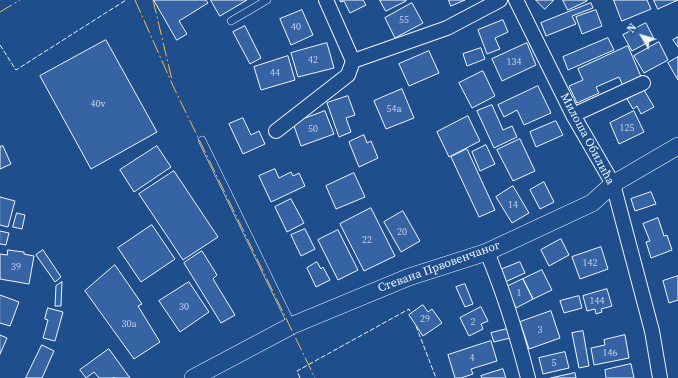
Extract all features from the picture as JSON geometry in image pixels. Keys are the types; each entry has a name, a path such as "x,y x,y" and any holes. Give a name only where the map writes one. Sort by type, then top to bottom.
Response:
{"street":[{"path":"276,131 348,75 353,61 326,0"},
{"path":"353,61 447,28 500,0"},
{"name":"Милоша Обилића","path":"516,0 573,115 613,184 652,331 660,378"},
{"path":"573,115 643,83"},
{"name":"Стевана Првовенчаног","path":"193,378 292,325 409,276 487,252 592,203 613,184 678,146"},
{"path":"487,252 506,304 528,378"}],"lane":[{"path":"231,22 267,0"},
{"path":"202,140 292,325"}],"building":[{"path":"154,0 206,0 208,3 179,21 187,34 177,40"},
{"path":"211,0 247,0 220,16"},
{"path":"340,0 363,0 366,5 350,13 344,1 341,2"},
{"path":"380,0 406,0 406,1 386,11"},
{"path":"449,0 465,0 451,6"},
{"path":"536,0 554,0 545,9"},
{"path":"563,0 587,0 587,1 568,10"},
{"path":"614,0 647,0 651,9 622,21"},
{"path":"654,0 678,0 658,9"},
{"path":"412,3 423,23 395,38 385,18"},
{"path":"591,3 593,8 572,16 576,24 546,36 541,23"},
{"path":"302,10 313,35 291,45 280,19"},
{"path":"596,10 602,26 582,34 576,17"},
{"path":"503,20 508,32 495,38 500,49 487,54 478,30"},
{"path":"646,23 654,39 632,51 623,35"},
{"path":"245,26 261,58 250,64 233,32"},
{"path":"678,37 678,47 673,40"},
{"path":"608,38 614,50 568,70 563,57"},
{"path":"106,40 157,132 91,169 40,76"},
{"path":"659,42 668,60 644,73 634,56"},
{"path":"327,43 334,68 298,77 291,53"},
{"path":"527,43 536,65 502,81 492,59"},
{"path":"628,46 642,79 624,88 619,77 596,87 599,93 577,103 569,86 583,80 578,69"},
{"path":"481,48 485,59 467,66 463,54"},
{"path":"429,51 439,73 409,86 399,64"},
{"path":"288,56 295,80 261,90 254,67"},
{"path":"678,57 678,80 668,63"},
{"path":"483,71 495,96 472,108 459,83"},
{"path":"538,86 551,113 524,125 517,110 504,117 498,105"},
{"path":"402,89 414,118 386,129 374,101"},
{"path":"644,90 654,107 641,114 637,106 633,109 627,99"},
{"path":"348,96 355,115 346,118 351,132 339,137 327,103"},
{"path":"492,105 503,130 512,126 517,137 494,148 477,111"},
{"path":"325,111 334,134 301,146 293,123"},
{"path":"634,111 644,132 619,144 610,123"},
{"path":"468,116 480,141 449,157 437,132"},
{"path":"243,118 251,135 259,131 265,144 243,154 229,124"},
{"path":"556,121 563,135 536,147 530,132"},
{"path":"364,135 367,143 371,141 378,158 359,167 349,142"},
{"path":"520,139 535,171 513,181 497,150"},
{"path":"486,145 495,164 480,171 472,152"},
{"path":"3,146 11,164 0,169 0,147"},
{"path":"157,146 171,167 134,192 120,170"},
{"path":"467,149 495,210 479,217 451,157"},
{"path":"275,169 279,178 291,172 293,176 299,173 305,186 271,202 259,176"},
{"path":"174,171 218,237 183,260 139,194"},
{"path":"354,173 365,197 336,209 326,186"},
{"path":"544,182 554,202 540,209 530,190"},
{"path":"513,186 529,213 512,223 496,197"},
{"path":"651,192 656,204 635,211 631,199"},
{"path":"0,197 15,201 8,227 0,225"},
{"path":"291,199 304,223 287,232 275,207"},
{"path":"371,208 395,256 364,271 340,224"},
{"path":"403,211 420,241 401,252 384,222"},
{"path":"17,213 25,215 22,229 13,227"},
{"path":"658,218 664,236 667,235 672,250 651,258 646,242 650,241 643,224"},
{"path":"152,225 175,259 141,282 118,248"},
{"path":"305,229 315,249 301,256 291,235"},
{"path":"338,230 358,270 338,280 318,240"},
{"path":"0,231 9,233 6,245 0,244"},
{"path":"561,239 569,255 549,266 541,250"},
{"path":"601,247 608,269 580,279 572,257"},
{"path":"8,250 24,252 24,254 34,256 29,284 0,279 0,254 7,255"},
{"path":"43,250 61,277 55,282 36,255"},
{"path":"202,251 217,275 213,279 235,315 221,323 184,263"},
{"path":"317,262 321,269 323,267 330,280 316,287 307,268"},
{"path":"520,262 525,273 505,282 500,270"},
{"path":"115,265 142,304 138,306 160,342 134,359 85,291"},
{"path":"542,270 552,290 533,299 523,279"},
{"path":"678,276 678,300 669,303 663,281"},
{"path":"523,279 533,299 516,308 506,287"},
{"path":"62,282 61,306 55,306 56,286"},
{"path":"189,282 209,312 180,332 159,301"},
{"path":"465,284 473,304 465,307 456,287"},
{"path":"607,289 612,306 601,309 602,312 596,314 595,309 587,311 583,296"},
{"path":"0,295 19,302 10,326 0,323"},
{"path":"579,296 582,308 564,313 560,301"},
{"path":"423,305 428,312 432,309 442,323 423,336 409,315"},
{"path":"481,307 488,321 481,324 483,329 469,336 460,318"},
{"path":"48,308 63,312 55,341 43,338 48,320 45,319"},
{"path":"551,311 560,338 529,349 520,322"},
{"path":"507,329 510,338 494,342 491,333"},
{"path":"583,331 589,366 579,368 572,333"},
{"path":"0,335 7,338 0,354"},
{"path":"625,335 629,358 594,365 591,348 605,345 604,340"},
{"path":"491,341 497,361 471,369 473,374 461,378 455,378 448,355"},
{"path":"42,345 54,351 42,378 26,378"},
{"path":"109,349 130,378 99,378 94,372 86,378 80,370"},
{"path":"565,352 569,368 543,374 539,358"},
{"path":"631,364 634,378 606,378 605,370"},
{"path":"503,369 506,378 482,378 481,376"},
{"path":"575,373 576,378 551,378"}],"fence":[{"path":"0,45 16,70 126,0"},
{"path":"300,378 297,371 409,309 411,314"},
{"path":"416,326 436,378"}],"power":[{"path":"0,12 20,0"},
{"path":"135,0 174,88 315,378"},
{"path":"153,0 172,80"}]}
